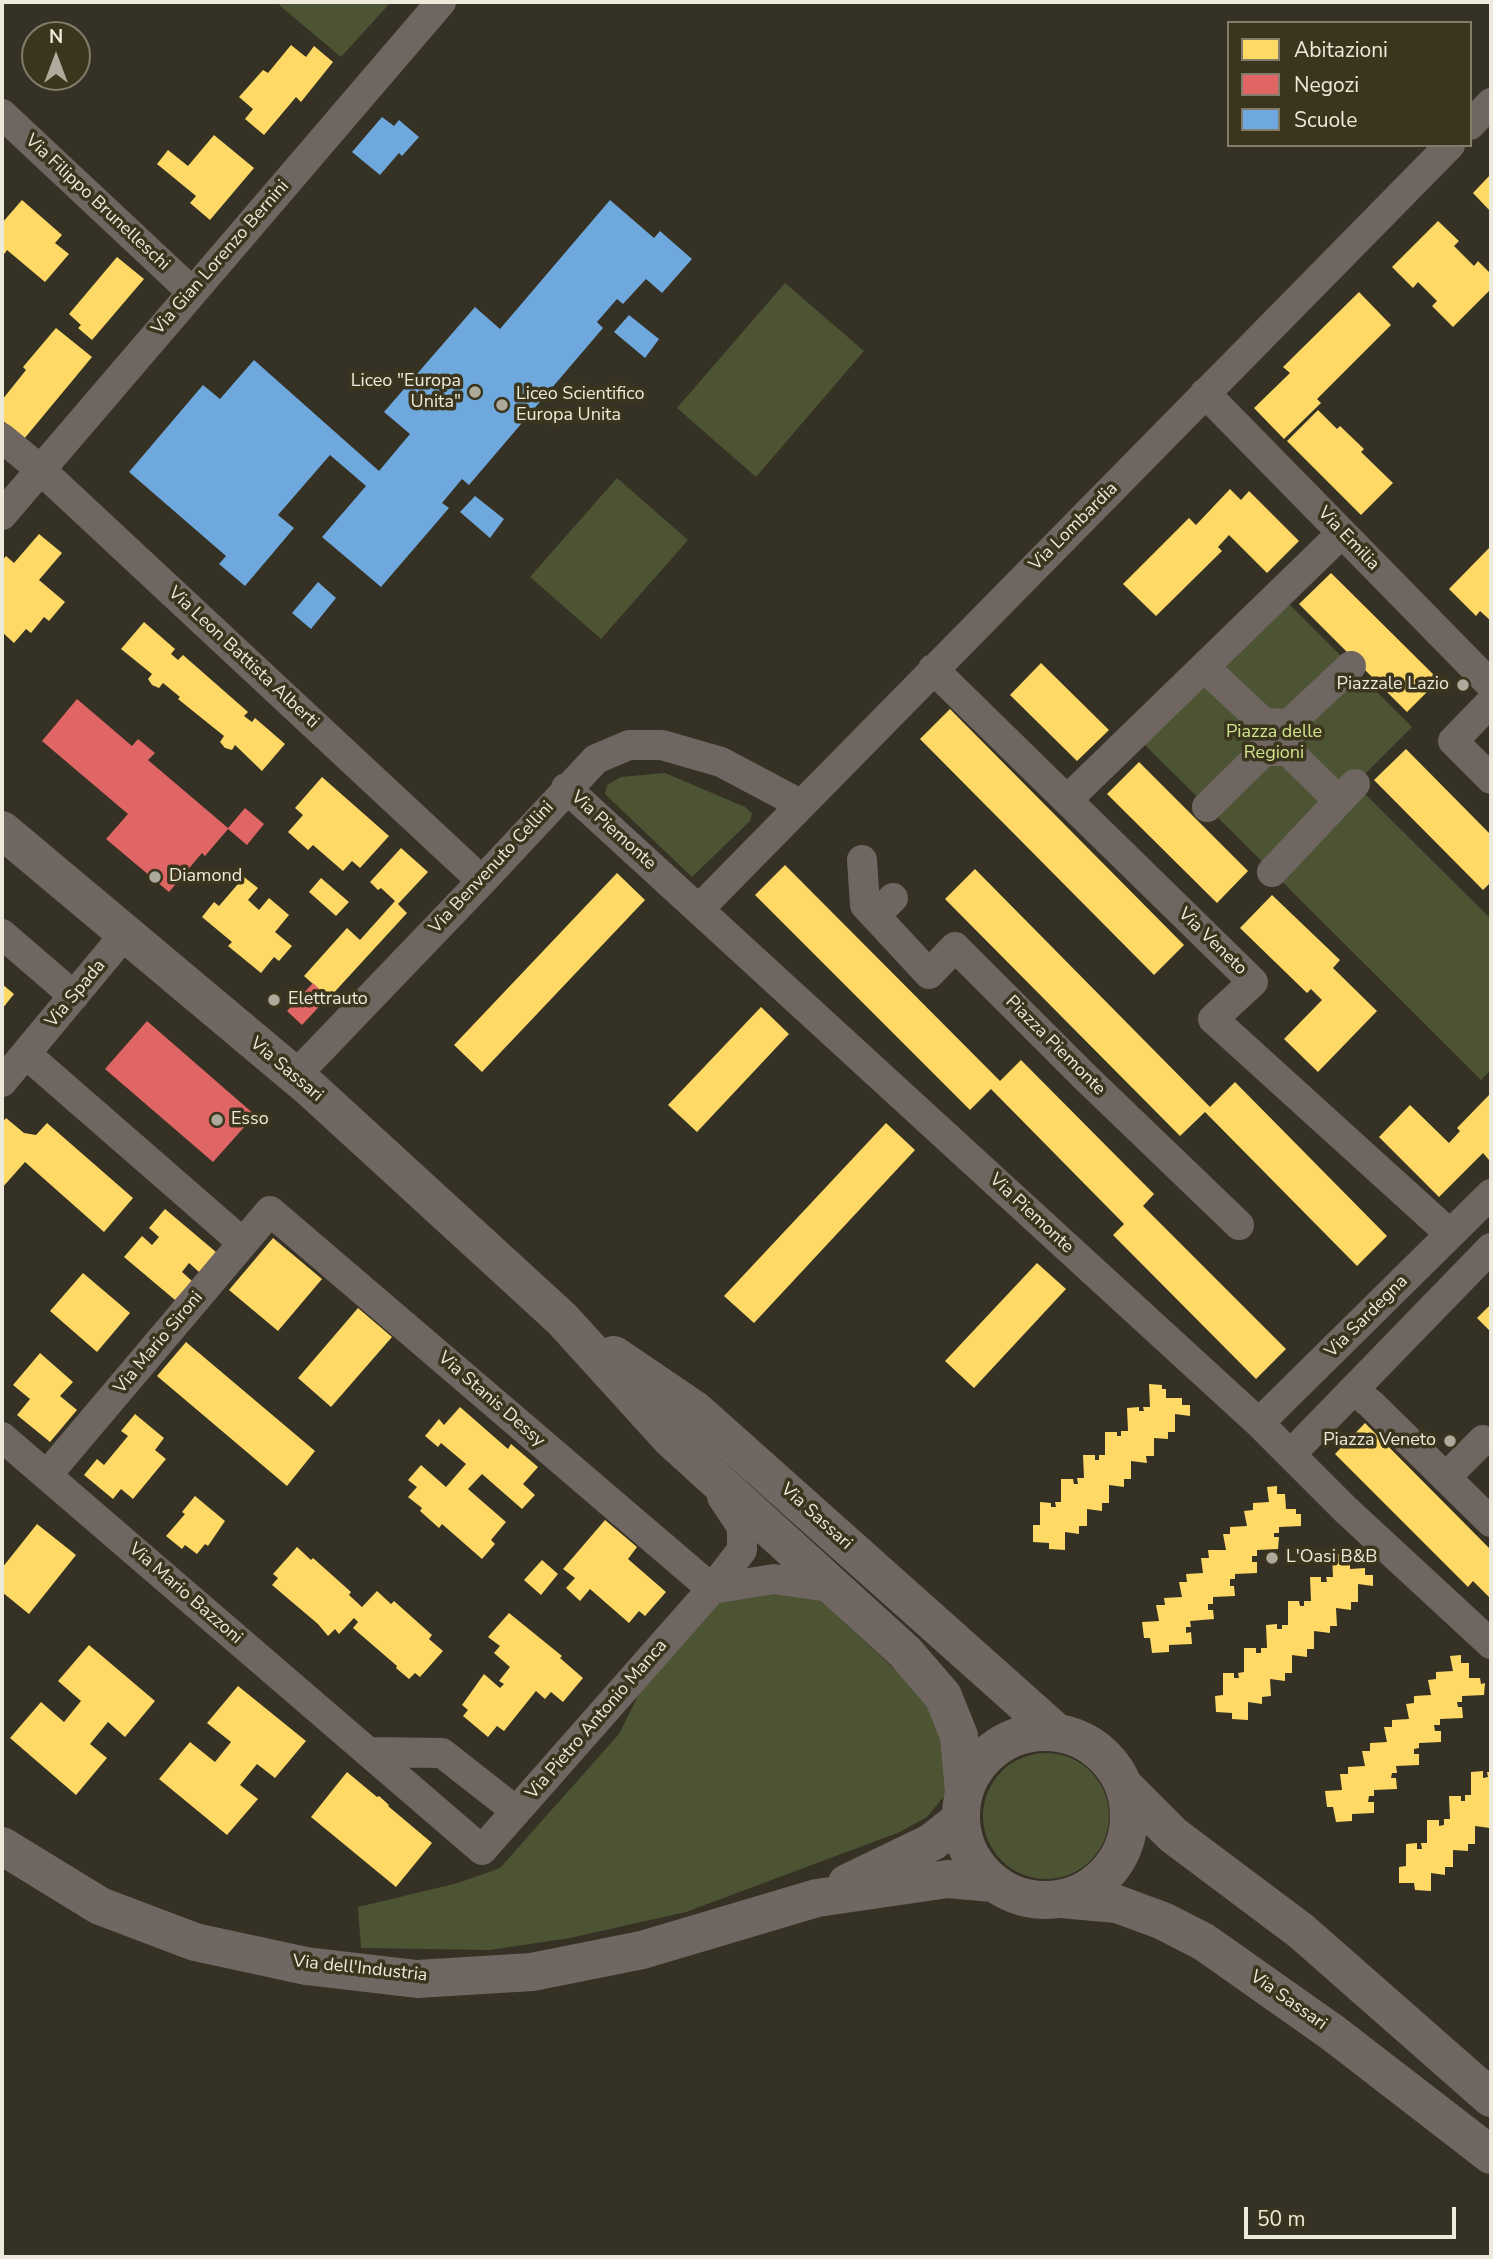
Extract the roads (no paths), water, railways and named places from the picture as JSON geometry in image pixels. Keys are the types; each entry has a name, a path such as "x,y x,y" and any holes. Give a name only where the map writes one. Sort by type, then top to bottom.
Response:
{"main road":[{"name":"Via Sassari","path":"2,830 311,1089 562,1319 671,1439 905,1652 943,1696 960,1736 962,1805"},
{"name":"Via Sassari","path":"562,1319 695,1410 1056,1732"},
{"path":"1056,1732 1071,1736 1098,1750 1109,1760 1124,1786 1129,1802 1128,1835 1114,1865 1090,1888 1059,1899 1017,1896 993,1882 973,1861 965,1841 962,1805 981,1762 993,1750 1023,1735 1056,1732"},
{"path":"1124,1786 1173,1835 1301,1931 1491,2098"},
{"name":"Via dell'Industria","path":"817,1898 932,1842 962,1805"},
{"name":"Via dell'Industria","path":"2,1846 100,1906 195,1942 306,1966 417,1979 532,1972 642,1950 817,1898 948,1879 993,1882"},
{"name":"Via Sassari","path":"1059,1899 1117,1904 1163,1921 1204,1942 1334,2033 1491,2155"}],"street":[{"name":"Via Gian Lorenzo Bernini","path":"2,515 441,2"},
{"path":"1472,123 1491,103"},
{"name":"Via Filippo Brunelleschi","path":"2,114 192,292"},
{"name":"Via Lombardia","path":"699,909 1448,147"},
{"name":"Via Emilia","path":"1205,393 1491,685"},
{"name":"Via Leon Battista Alberti","path":"2,438 41,470 482,881"},
{"path":"1067,800 1342,533"},
{"path":"1207,807 1351,666"},
{"path":"1204,667 1276,737 1347,792 1272,872"},
{"name":"Via Veneto","path":"933,669 1253,982 1213,1019 1450,1234"},
{"path":"1491,702 1453,741 1491,779"},
{"name":"Via Benvenuto Cellini","path":"294,1077 596,759 629,745 662,745 721,762 800,804"},
{"name":"Via Piemonte","path":"566,788 1259,1423 1346,1510 1491,1644"},
{"name":"Piazza Piemonte","path":"862,860 865,905 884,907 929,974 955,947 1239,1225"},
{"path":"2,934 74,996"},
{"name":"Via Spada","path":"2,1082 125,934"},
{"path":"26,1054 243,1243"},
{"name":"Via Mario Sironi","path":"47,1475 270,1211"},
{"name":"Via Stanis Dessy","path":"270,1211 712,1589"},
{"name":"Via Sardegna","path":"1259,1423 1450,1234 1486,1211"},
{"path":"1291,1454 1491,1248"},
{"path":"1353,1390 1491,1520"},
{"name":"Via Mario Bazzoni","path":"2,1437 482,1850"},
{"path":"1446,1477 1483,1440"},
{"name":"Via Pietro Antonio Manca","path":"482,1850 712,1589 742,1550 742,1527 697,1463"},
{"path":"712,1589 774,1579 836,1588"},
{"path":"369,1752 442,1753 516,1811"}],"place":[{"name":"Liceo \"Europa Unita\"","path":"475,392"},
{"name":"Liceo Scientifico Europa Unita","path":"502,405"},
{"name":"Piazzale Lazio","path":"1463,685"},
{"name":"Diamond","path":"155,877"},
{"name":"Elettrauto","path":"274,1000"},
{"name":"Esso","path":"217,1120"},
{"name":"Piazza Veneto","path":"1450,1441"},
{"name":"L'Oasi B&B","path":"1272,1558"}],"park label":[{"name":"Piazza delle Regioni","path":"1274,743"}]}
